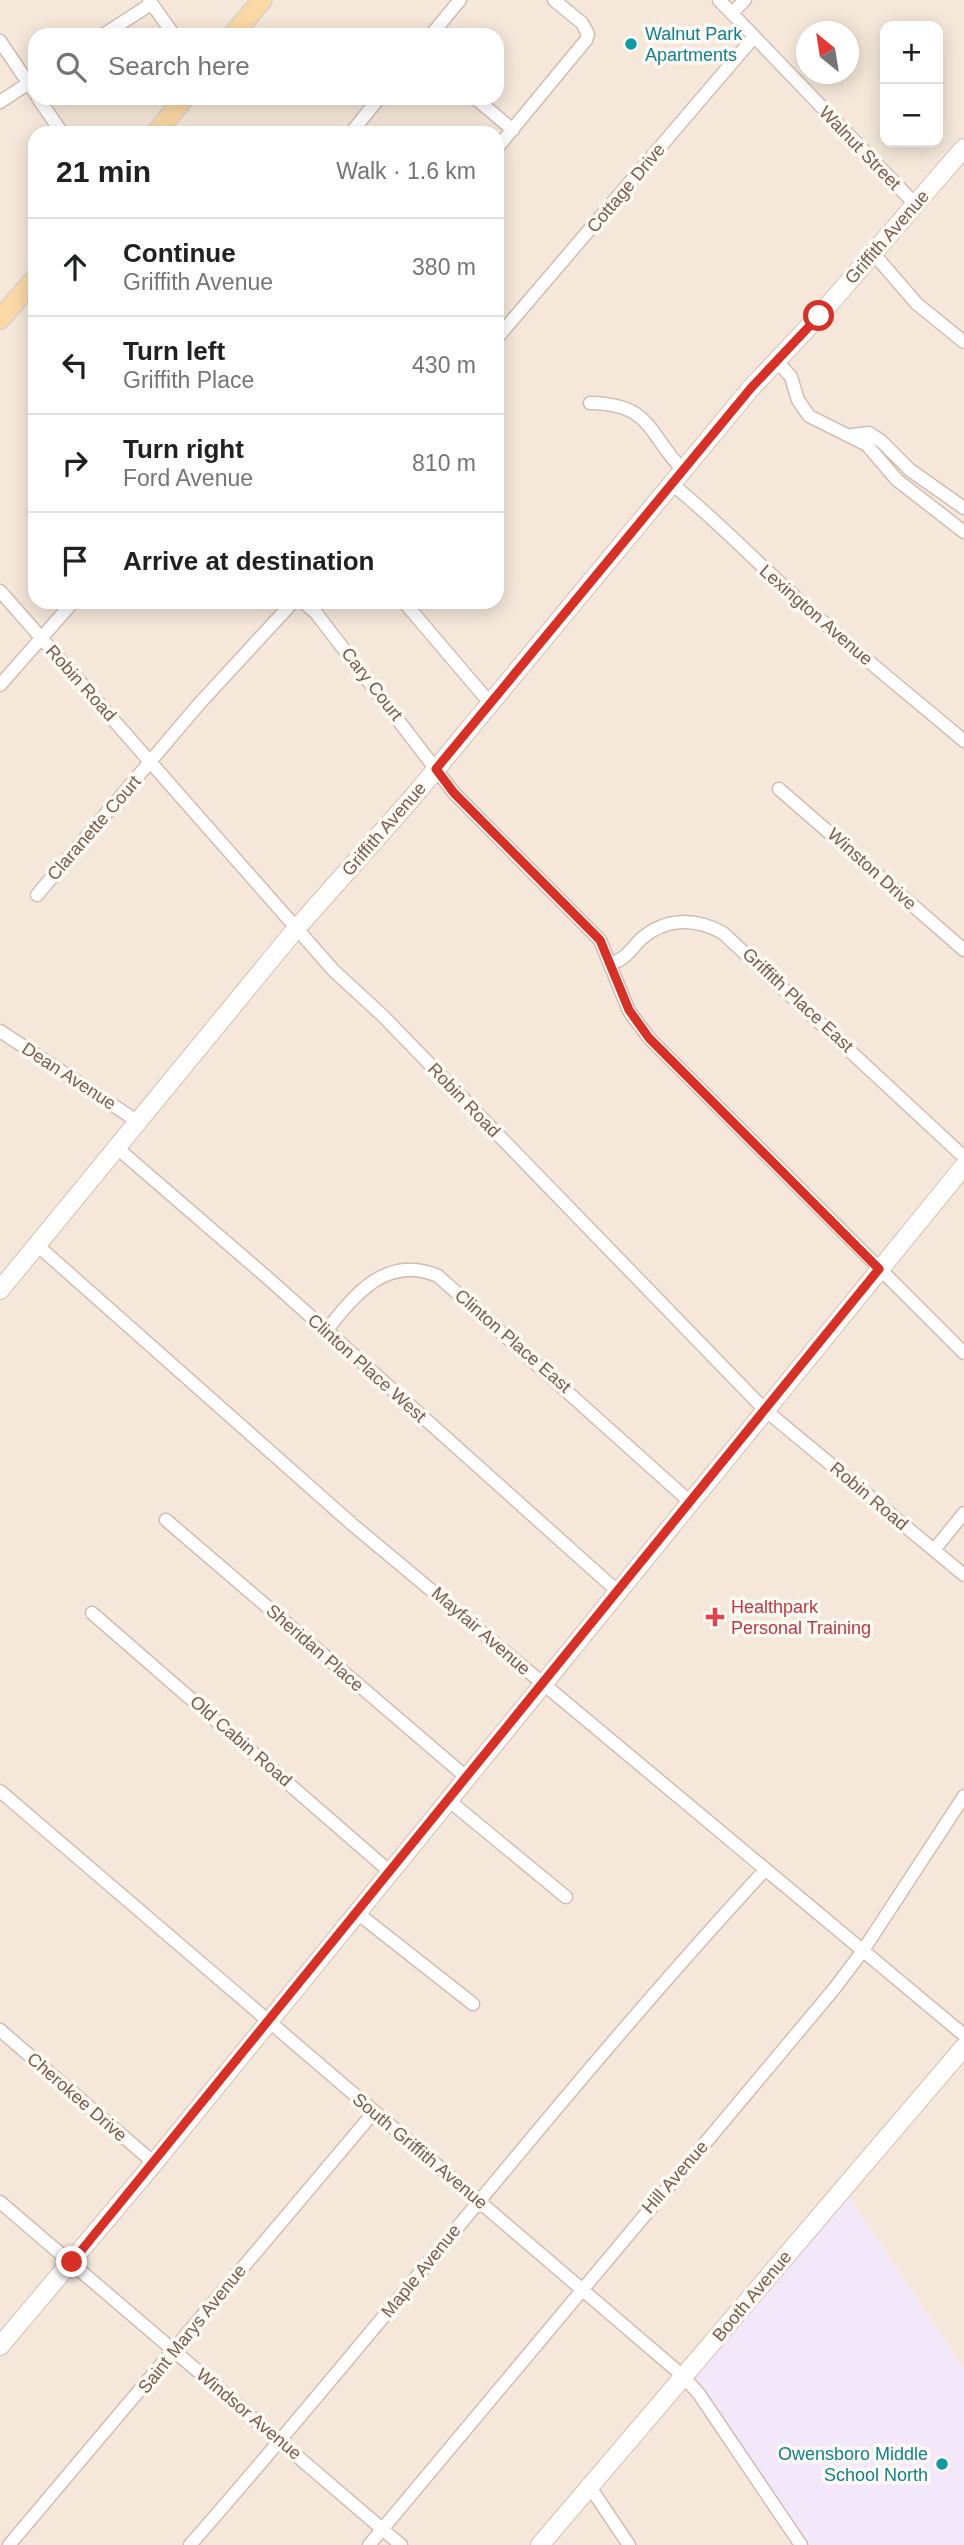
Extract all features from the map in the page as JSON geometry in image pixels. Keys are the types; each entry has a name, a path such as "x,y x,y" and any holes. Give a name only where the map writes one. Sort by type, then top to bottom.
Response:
{"main road":[{"path":"239,28 262,0"},
{"path":"162,126 178,105"},
{"path":"1,314 28,286"}],"street":[{"path":"437,28 460,0"},
{"path":"504,140 586,40 588,34 582,23 554,0"},
{"name":"Walnut Street","path":"719,0 915,204"},
{"path":"732,13 745,0"},
{"path":"113,28 150,2 169,28"},
{"name":"Cottage Drive","path":"504,330 754,37"},
{"path":"0,41 28,78"},
{"path":"0,102 28,88"},
{"path":"43,105 57,126"},
{"path":"357,126 373,105"},
{"path":"483,105 513,130"},
{"name":"Griffith Avenue","path":"0,1290 295,930 436,769 489,702 777,361 964,148"},
{"path":"873,253 917,304 964,342"},
{"path":"777,361 791,377 798,400 809,416 867,444 897,480 964,532"},
{"name":"Lexington Avenue","path":"590,404 616,404 635,412 648,423 678,478 732,540 809,610 964,741"},
{"path":"852,435 869,433 911,470 964,508"},
{"name":"Robin Road","path":"0,591 295,930 383,1016 764,1409 964,1575"},
{"path":"0,685 68,609"},
{"path":"151,762 287,609"},
{"name":"Cary Court","path":"311,609 454,793 600,940 612,963 629,1010 649,1038 964,1353"},
{"path":"410,609 489,702"},
{"name":"Claranette Court","path":"37,895 151,762"},
{"name":"Winston Drive","path":"779,789 964,950"},
{"name":"Griffith Place East","path":"612,963 622,958 652,932 672,923 697,922 723,933 964,1157"},
{"name":"Dean Avenue","path":"0,1031 137,1121"},
{"name":"Clinton Place West","path":"116,1147 616,1590"},
{"path":"0,2346 154,2163 616,1590 964,1166"},
{"name":"Mayfair Avenue","path":"37,1245 353,1525 764,1871 964,2035"},
{"name":"Clinton Place East","path":"326,1331 367,1285 390,1271 415,1269 438,1276 689,1501"},
{"path":"934,1550 964,1513"},
{"name":"Sheridan Place","path":"166,1520 465,1776"},
{"name":"Old Cabin Road","path":"92,1613 389,1871"},
{"name":"South Griffith Avenue","path":"0,1791 683,2376 699,2394 801,2545"},
{"name":"Hill Avenue","path":"369,2545 862,1952 964,1796"},
{"path":"447,1799 566,1897"},
{"name":"Maple Avenue","path":"190,2545 281,2441 608,2044 764,1871"},
{"path":"356,1912 473,2004"},
{"name":"Cherokee Drive","path":"0,2030 154,2163"},
{"name":"Booth Avenue","path":"540,2545 964,2047"},
{"name":"Saint Marys Avenue","path":"9,2545 374,2112"},
{"name":"Windsor Avenue","path":"0,2202 401,2545"},
{"path":"590,2487 629,2545"}],"shaded area":[{"path":"0,0 964,0 964,2545 0,2545"},
{"path":"847,2194 964,2369 964,2545 809,2545 695,2377"}],"place":[{"name":"Walnut Park Apartments","path":"631,44"},
{"name":"Healthpark Personal Training","path":"715,1617"},
{"name":"Owensboro Middle School North","path":"942,2464"}],"route":[{"path":"72,2262 879,1269 649,1038 622,997 612,963 600,940 454,793 436,769 751,388 819,316"}]}
